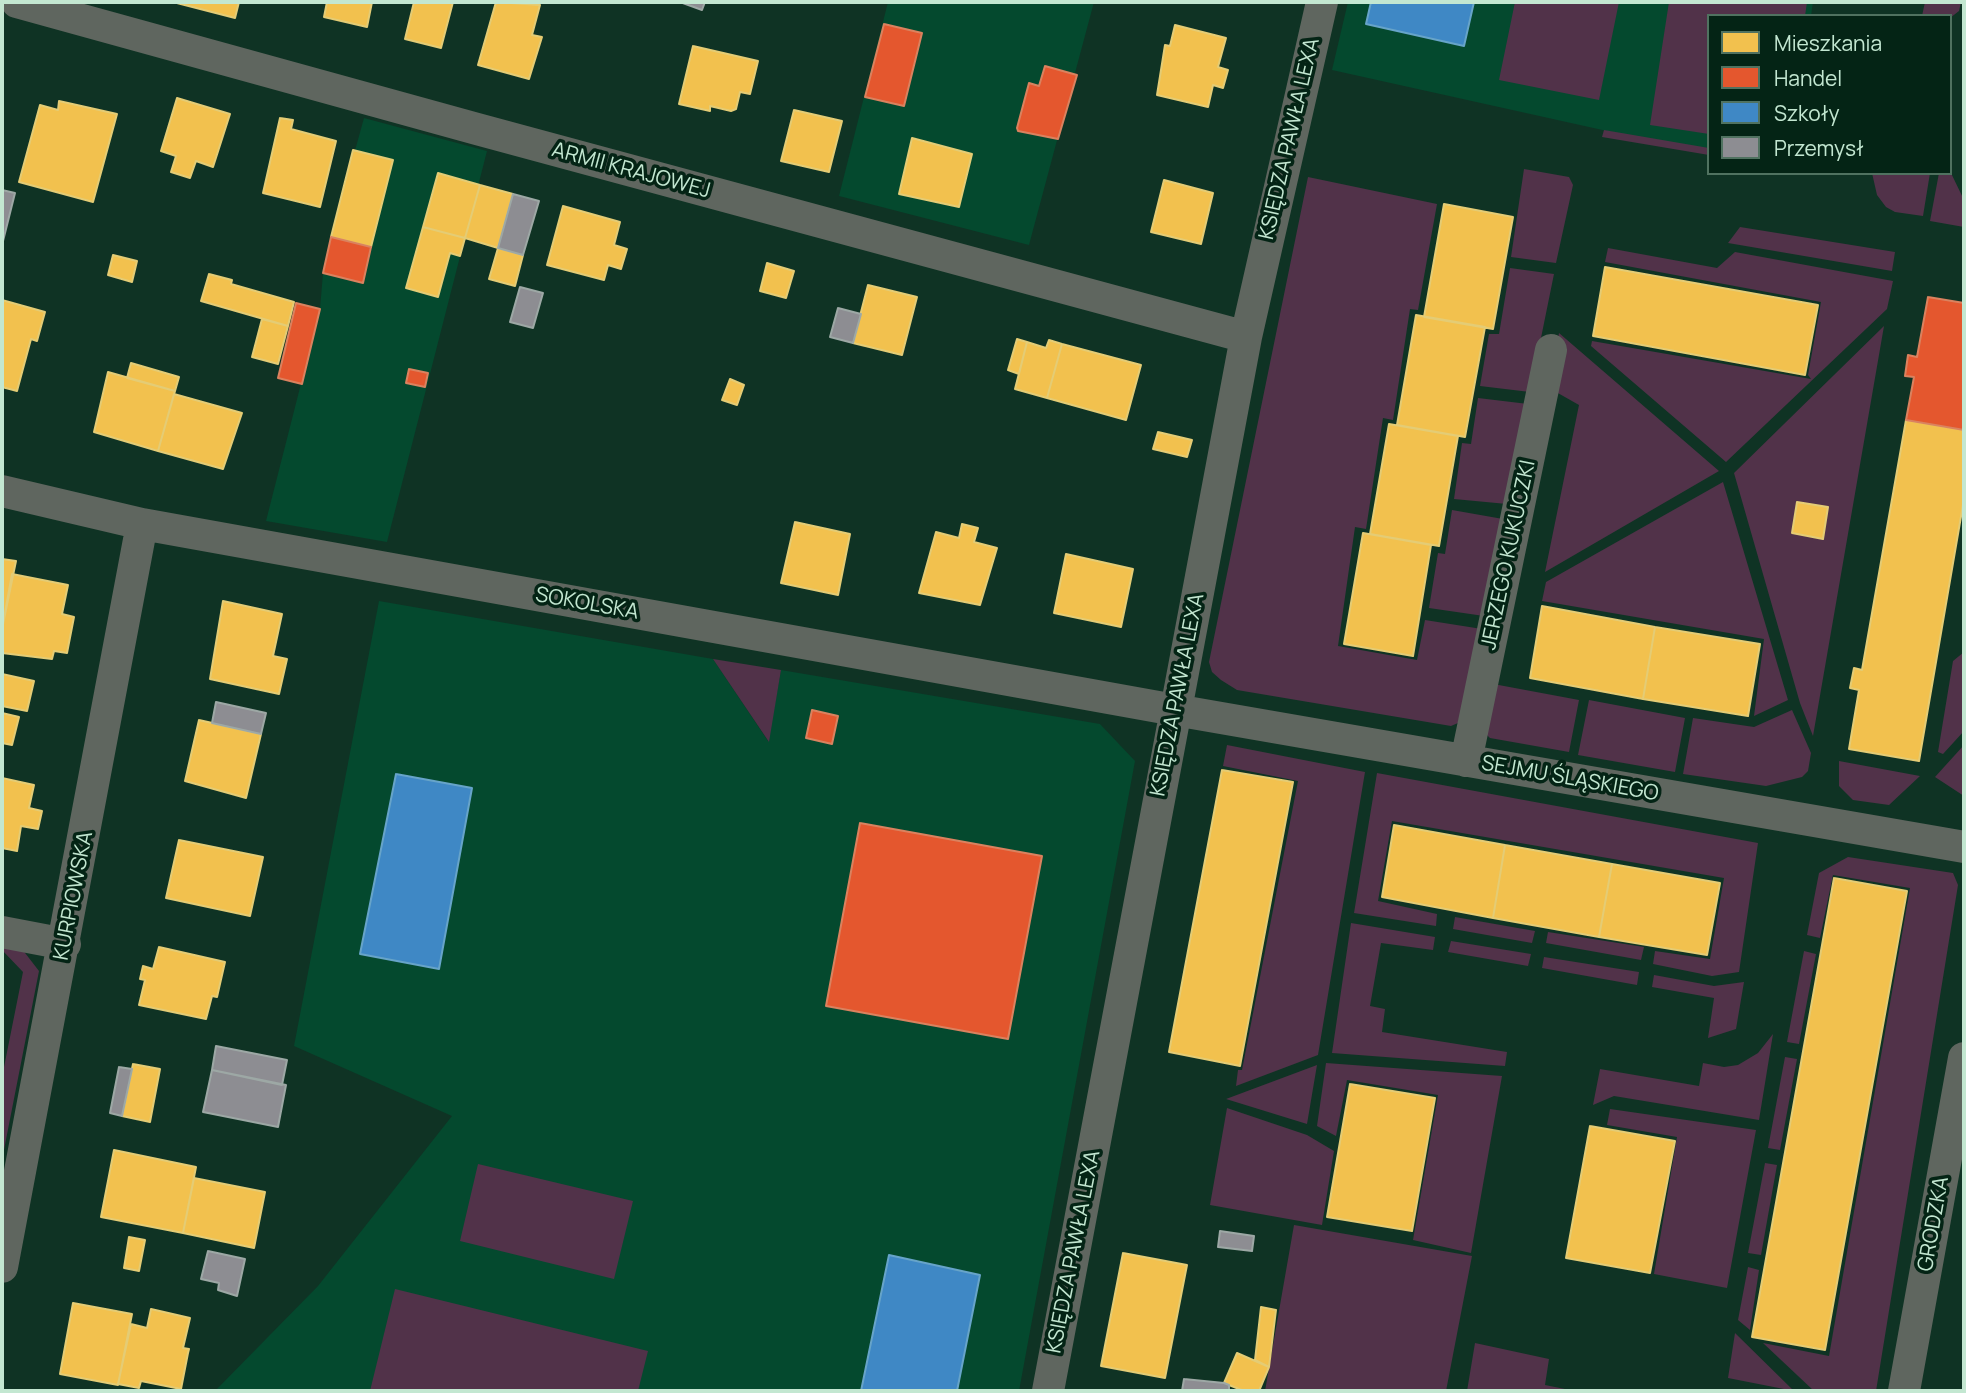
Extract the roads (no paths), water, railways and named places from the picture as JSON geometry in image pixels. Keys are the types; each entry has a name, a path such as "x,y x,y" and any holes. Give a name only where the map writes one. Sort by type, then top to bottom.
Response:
{"street":[{"name":"ARMII KRAJOWEJ","path":"17,2 1246,337"},
{"name":"KSIĘDZA PAWŁA LEXA","path":"1048,1391 1246,337 1321,2"},
{"name":"JERZEGO KUKUCZKI","path":"1466,761 1551,350"},
{"name":"SOKOLSKA","path":"2,491 142,524 1175,710"},
{"name":"KURPIOWSKA","path":"2,1267 65,944 142,524"},
{"name":"SEJMU ŚLĄSKIEGO","path":"1175,710 1964,847"},
{"path":"2,932 65,944"},
{"name":"GRODZKA","path":"1904,1391 1964,1058"}]}
